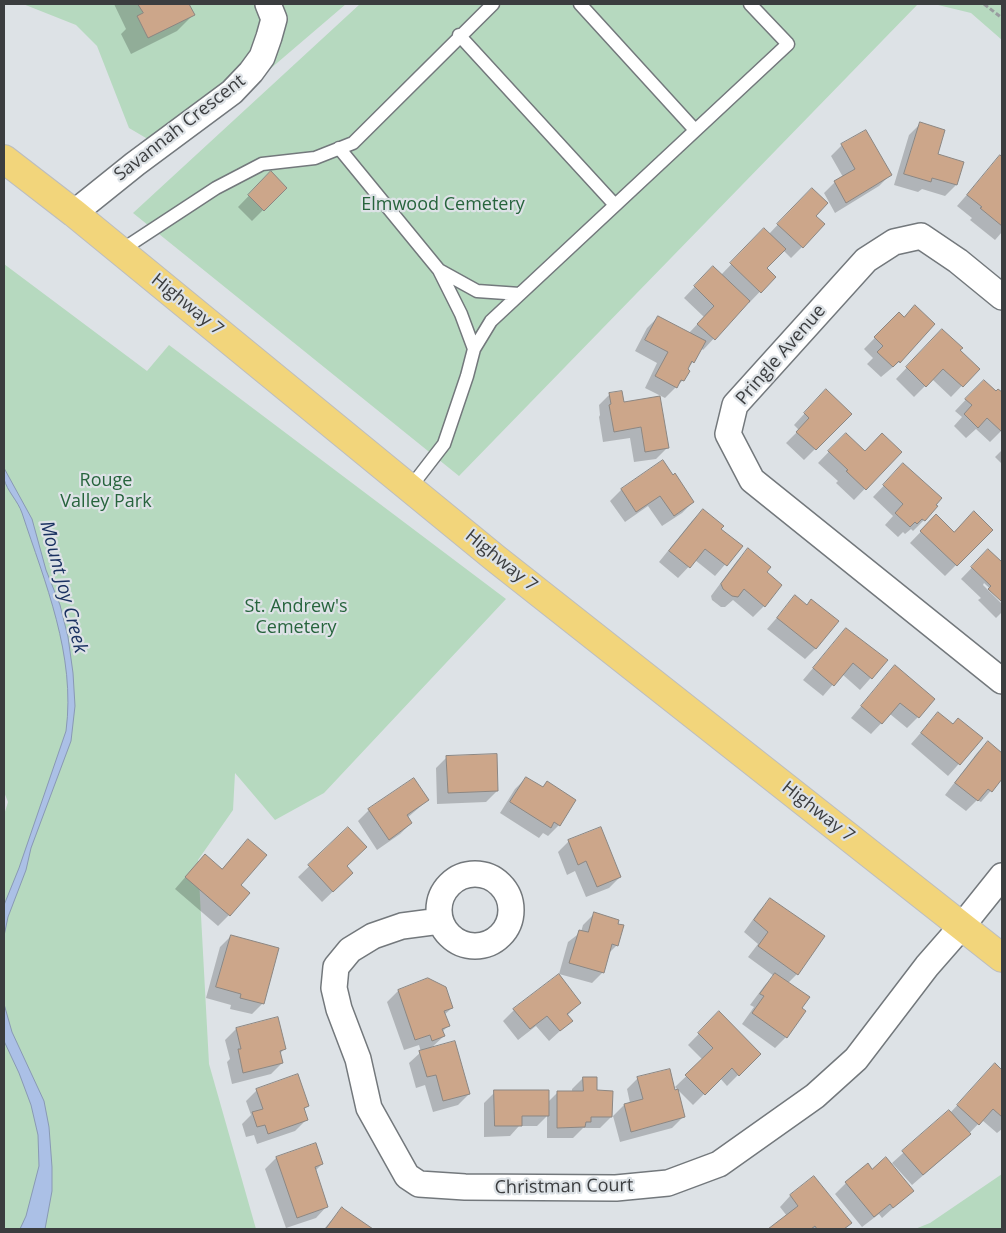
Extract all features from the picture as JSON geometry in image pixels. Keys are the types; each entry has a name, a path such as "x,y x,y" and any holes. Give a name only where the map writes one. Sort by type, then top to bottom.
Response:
{"main road":[{"name":"Highway 7","path":"4,159 74,213 495,558 1002,958"}],"street":[{"name":"Savannah Crescent","path":"74,213 134,164 232,92 251,72 262,57 274,19 268,4"},
{"name":"Pringle Avenue","path":"1002,297 958,261 921,236 894,242 866,260 735,405 728,434 752,480 1002,681"},
{"name":"Christman Court","path":"440,921 402,926 373,936 350,950 336,967 334,988 339,1008 358,1059 369,1108 407,1176 419,1184 482,1187 616,1188 668,1184 719,1164 815,1096 856,1059 927,966 1002,876"}],"lane":[{"path":"120,251 216,188 262,164 315,158 353,143 493,4"},
{"path":"580,4 695,130"},
{"path":"410,488 444,444 467,376 474,348 491,321 788,44 750,4"},
{"path":"459,36 615,205"},
{"path":"339,148 439,270 461,314 474,348"},
{"path":"439,270 477,290 520,294"}],"path":[{"path":"984,4 1002,18"}],"green space":[{"path":"23,4 346,4 201,128 163,148 129,128 97,46 76,25"},
{"name":"Elmwood Cemetery","path":"360,4 918,4 459,476 133,213"},
{"path":"934,4 1002,4 1002,40 971,13"},
{"name":"Rouge Valley Park","path":"4,264 147,371 169,345 506,599 324,793 275,820 235,773 233,810 198,860 209,1064 256,1229 4,1229 4,815 8,802 4,792"},
{"path":"1002,1174 1002,1229 915,1229 930,1223"}],"water":[{"path":"4,468 32,519 46,570 60,605 68,637 75,706 71,741 31,848 26,870 8,917 4,936 4,905 19,868 66,731 68,703 63,647 49,593 22,513 5,483"},
{"path":"4,1004 12,1032 44,1101 49,1127 52,1191 45,1229 20,1229 26,1216 39,1166 38,1135 31,1105 4,1041"}],"building":[{"path":"138,4 189,4 195,15 148,38 137,16 143,13"},
{"path":"920,122 945,130 938,154 964,162 957,185 932,178 931,182 904,174"},
{"path":"866,130 892,175 846,203 834,181 855,169 841,144"},
{"path":"1000,155 1002,157 1002,226 967,195"},
{"path":"271,171 287,188 264,211 248,195"},
{"path":"812,188 828,203 816,216 825,224 803,248 777,224"},
{"path":"764,228 786,249 767,268 776,277 761,293 730,263"},
{"path":"713,266 750,301 715,340 697,324 714,306 694,286"},
{"path":"915,305 935,324 900,363 899,361 893,367 877,352 883,346 874,337 899,312 904,317"},
{"path":"658,316 706,341 694,363 692,361 688,369 690,371 684,381 681,380 677,388 655,376 668,352 645,340"},
{"path":"942,329 963,348 960,350 980,369 963,387 943,369 926,387 906,367"},
{"path":"984,380 996,391 998,389 1002,392 1002,432 987,418 978,428 964,414 972,405 965,399"},
{"path":"826,389 852,414 816,450 796,432 809,418 804,413"},
{"path":"622,391 624,402 660,396 669,448 645,452 641,427 614,432 609,405 611,404 609,393"},
{"path":"846,433 865,451 882,433 902,452 866,490 828,451"},
{"path":"663,460 673,475 675,473 694,502 674,516 660,496 636,512 621,489"},
{"path":"903,463 942,498 936,505 938,506 925,521 922,519 910,527 895,513 903,504 883,485"},
{"path":"703,509 724,526 721,529 743,546 727,566 705,549 690,568 669,551"},
{"path":"974,511 993,530 957,566 920,531 936,514 954,532"},
{"path":"748,548 771,567 767,572 782,585 765,607 744,589 738,597 732,596 723,589 721,584"},
{"path":"988,549 1002,562 1002,602 988,589 991,586 971,567"},
{"path":"795,595 807,605 811,599 839,621 816,649 777,618"},
{"path":"846,628 888,660 872,679 853,663 834,686 813,668"},
{"path":"895,665 935,699 919,718 900,703 882,724 861,706"},
{"path":"938,712 953,724 958,718 983,738 960,765 921,733"},
{"path":"988,741 1002,753 1002,779 992,792 988,789 978,801 955,783"},
{"path":"497,754 498,791 448,793 446,756"},
{"path":"526,777 543,787 547,781 576,800 560,826 554,822 551,828 510,802"},
{"path":"414,778 429,800 407,815 412,823 389,840 368,809"},
{"path":"348,827 367,847 347,866 353,873 333,892 308,865"},
{"path":"601,827 621,877 597,887 586,861 578,865 568,840"},
{"path":"248,839 267,855 241,885 250,893 230,916 185,877 205,854 222,869"},
{"path":"770,898 825,936 798,975 758,946 768,932 754,920"},
{"path":"594,912 619,920 618,924 624,925 618,946 612,944 604,973 569,963 579,930 588,932"},
{"path":"231,935 279,948 264,1004 240,998 241,994 216,987"},
{"path":"775,973 810,997 802,1008 806,1011 787,1038 752,1013 764,996 760,994"},
{"path":"559,974 581,1003 567,1014 573,1021 560,1031 547,1016 530,1029 513,1009"},
{"path":"428,978 446,987 453,1008 444,1011 450,1026 442,1029 445,1036 432,1041 430,1035 415,1040 398,990"},
{"path":"719,1011 761,1054 739,1076 732,1068 705,1095 685,1075 713,1048 698,1033"},
{"path":"278,1017 286,1049 280,1051 283,1063 243,1073 238,1049 241,1049 236,1028"},
{"path":"455,1041 470,1094 443,1101 436,1075 427,1077 419,1051"},
{"path":"995,1063 1002,1070 1002,1117 993,1109 979,1125 957,1105"},
{"path":"670,1069 675,1090 678,1089 685,1117 631,1132 624,1104 643,1099 637,1077"},
{"path":"298,1074 309,1106 304,1108 308,1120 268,1134 265,1125 257,1127 252,1112 263,1109 256,1089"},
{"path":"583,1077 597,1077 597,1090 613,1091 612,1117 591,1117 591,1122 586,1122 585,1127 557,1128 557,1091 583,1091"},
{"path":"494,1090 549,1090 549,1116 522,1116 522,1126 495,1126"},
{"path":"949,1110 971,1134 923,1175 902,1151"},
{"path":"316,1143 323,1164 315,1167 328,1207 297,1218 276,1157"},
{"path":"886,1157 914,1191 893,1208 890,1204 874,1217 845,1182 868,1163 872,1169"},
{"path":"814,1176 852,1223 844,1229 817,1229 815,1226 811,1229 768,1229 798,1206 790,1195"},
{"path":"342,1207 344,1209 373,1229 326,1229"}],"water label":[{"name":"Mount Joy Creek","path":"63,587"}],"park label":[{"name":"St. Andrew's Cemetery","path":"296,617"}]}
